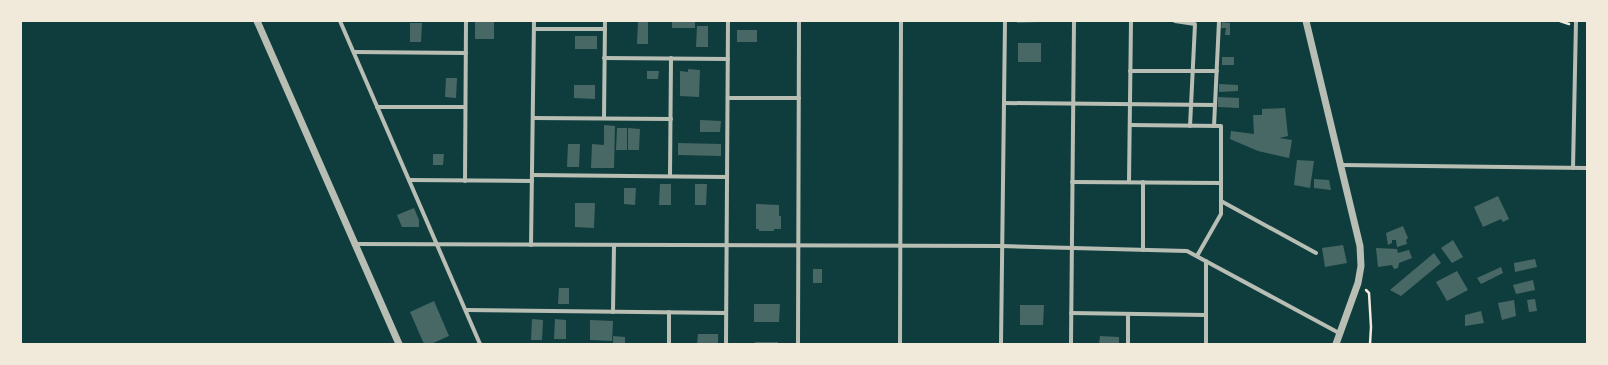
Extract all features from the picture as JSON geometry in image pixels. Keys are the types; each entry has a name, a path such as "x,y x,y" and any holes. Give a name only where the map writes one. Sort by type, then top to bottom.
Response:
{"street":[{"path":"257,21 399,344"},
{"path":"340,21 480,344"},
{"path":"465,181 466,21"},
{"path":"531,244 534,21"},
{"path":"604,118 605,21"},
{"path":"726,344 728,21"},
{"path":"798,344 799,21"},
{"path":"900,344 901,21"},
{"path":"1001,344 1005,21"},
{"path":"1071,344 1074,21"},
{"path":"1129,182 1131,21"},
{"path":"1175,21 1195,24 1190,126"},
{"path":"1214,126 1219,21"},
{"path":"1306,21 1360,246 1361,266 1358,283 1336,344"},
{"path":"1574,168 1576,21"},
{"path":"534,29 605,29"},
{"path":"354,52 466,53"},
{"path":"604,58 728,59"},
{"path":"670,176 671,58"},
{"path":"1130,71 1216,71"},
{"path":"728,98 799,98"},
{"path":"1004,103 1215,105"},
{"path":"378,107 465,108"},
{"path":"533,118 671,119"},
{"path":"1130,126 1221,126 1220,214 1197,256"},
{"path":"1341,165 1587,168"},
{"path":"532,175 727,177"},
{"path":"409,180 532,181"},
{"path":"1072,182 1221,183"},
{"path":"1143,182 1143,250"},
{"path":"1221,201 1316,253"},
{"path":"356,244 1002,246 1187,251 1339,333"},
{"path":"613,312 614,245"},
{"path":"1206,261 1206,344"},
{"path":"466,310 726,313"},
{"path":"669,312 669,344"},
{"path":"1071,314 1206,315"},
{"path":"1128,314 1128,344"}],"path":[{"path":"1358,283 1369,293 1372,327 1370,344"}],"building":[{"path":"475,21 494,21 494,39 475,39"},
{"path":"638,21 648,22 648,44 637,44"},
{"path":"672,21 695,21 695,28 672,28"},
{"path":"1017,21 1041,21 1041,22 1017,23"},
{"path":"1222,22 1230,23 1230,35 1225,35 1226,28 1221,28"},
{"path":"410,23 422,23 421,42 410,42"},
{"path":"697,26 708,26 708,47 696,47"},
{"path":"737,30 757,30 757,42 737,42"},
{"path":"575,36 597,36 597,49 575,49"},
{"path":"1018,43 1041,43 1041,62 1018,62"},
{"path":"1222,57 1234,57 1234,65 1222,65"},
{"path":"688,69 700,70 699,97 680,96 680,71 688,72"},
{"path":"647,71 659,71 658,79 647,79"},
{"path":"446,78 457,78 456,98 445,97"},
{"path":"1219,84 1238,85 1238,91 1219,92"},
{"path":"574,85 595,85 595,99 574,98"},
{"path":"1218,97 1239,98 1239,108 1218,107"},
{"path":"1285,108 1288,136 1279,138 1292,140 1289,158 1258,151 1230,139 1231,131 1254,134 1253,115 1262,115 1262,109"},
{"path":"700,120 721,121 720,132 700,132"},
{"path":"604,125 615,126 614,168 591,168 592,144 604,145"},
{"path":"617,128 627,128 627,150 616,150"},
{"path":"628,128 640,129 639,150 628,150"},
{"path":"678,143 721,144 721,156 678,155"},
{"path":"568,144 580,144 579,167 567,167"},
{"path":"433,154 444,154 443,165 433,165"},
{"path":"1297,160 1314,161 1310,188 1294,185"},
{"path":"1314,179 1329,180 1331,190 1314,188"},
{"path":"660,184 671,184 671,205 659,205"},
{"path":"695,184 707,184 706,205 695,205"},
{"path":"624,188 636,188 635,205 624,204"},
{"path":"1498,196 1509,219 1503,222 1501,219 1483,227 1474,207"},
{"path":"575,203 595,203 594,228 575,227"},
{"path":"756,204 779,205 781,229 774,229 774,231 759,231 759,229 756,229"},
{"path":"414,208 419,220 419,227 402,227 397,215"},
{"path":"1403,226 1408,238 1406,240 1407,244 1397,247 1396,240 1392,240 1392,243 1388,245 1386,233"},
{"path":"1453,240 1463,257 1452,263 1441,248"},
{"path":"1343,245 1347,263 1325,267 1322,248"},
{"path":"1376,248 1397,249 1398,253 1409,250 1412,258 1399,263 1398,268 1394,269 1392,265 1378,267"},
{"path":"1434,253 1441,263 1401,296 1390,290"},
{"path":"1535,259 1537,267 1515,272 1514,263"},
{"path":"1501,267 1503,273 1481,284 1477,278"},
{"path":"813,269 822,269 822,283 813,283"},
{"path":"1457,271 1468,290 1447,301 1436,282"},
{"path":"1533,280 1535,290 1516,294 1513,285"},
{"path":"559,288 569,288 569,304 558,304"},
{"path":"1535,299 1537,311 1529,312 1527,300"},
{"path":"1514,300 1516,316 1502,320 1498,303"},
{"path":"434,301 449,336 431,344 424,344 410,312"},
{"path":"754,304 780,304 779,322 754,322"},
{"path":"1020,305 1044,305 1043,325 1020,325"},
{"path":"1481,311 1484,323 1465,326 1465,315"},
{"path":"532,319 543,320 542,340 531,340"},
{"path":"555,319 566,320 566,339 554,339"},
{"path":"590,320 613,321 612,341 590,340"},
{"path":"698,334 718,334 718,344 697,344"},
{"path":"613,336 625,337 625,344 613,344"},
{"path":"1100,336 1119,337 1119,344 1099,344"},
{"path":"755,342 778,342 778,344 754,344"}]}
